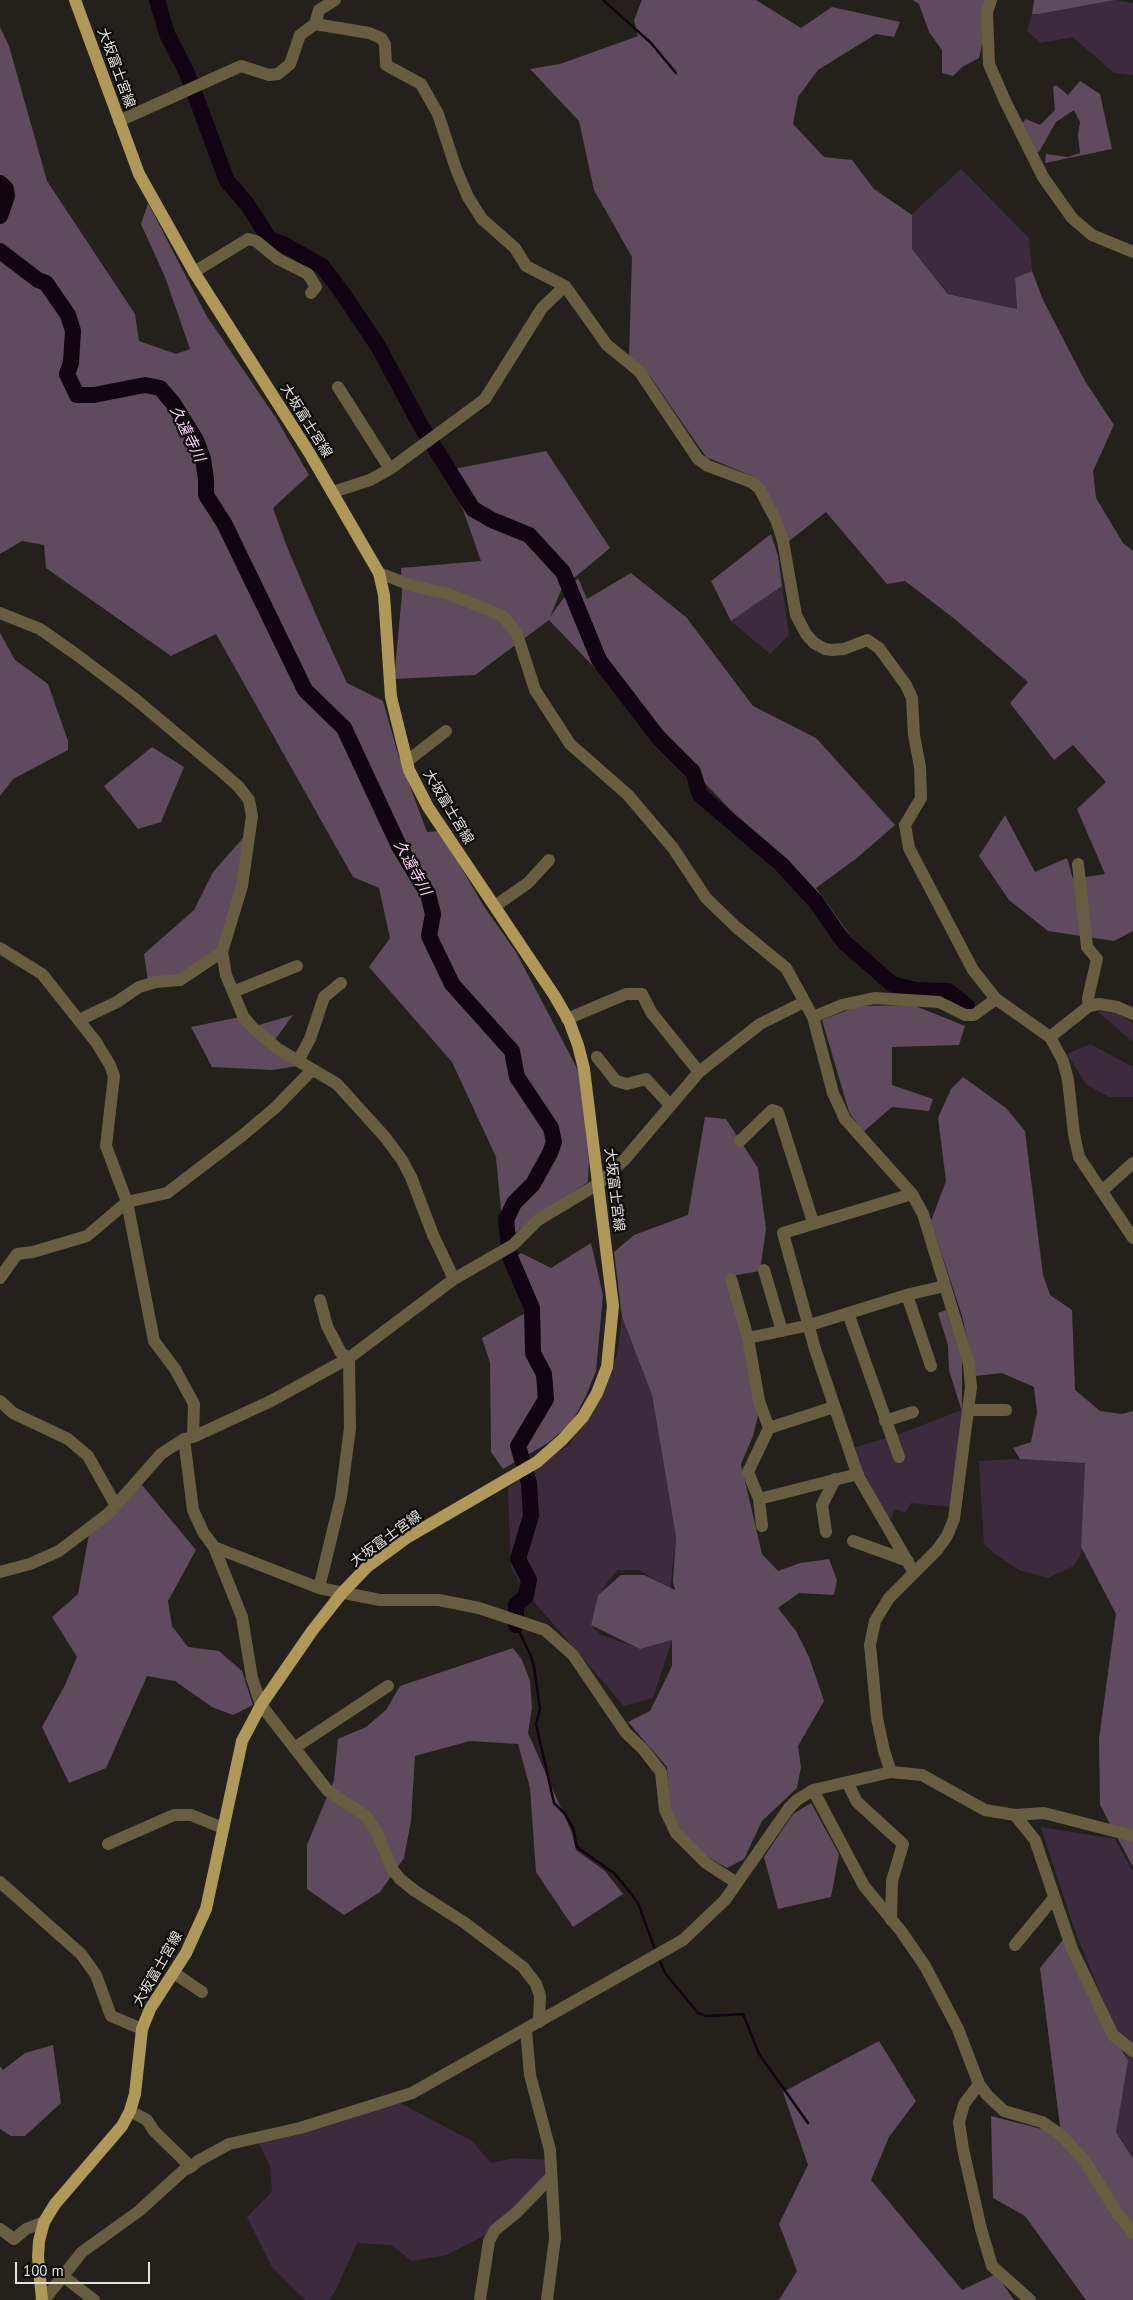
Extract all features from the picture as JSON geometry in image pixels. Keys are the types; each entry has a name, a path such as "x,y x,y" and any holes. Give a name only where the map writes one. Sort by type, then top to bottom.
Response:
{"main road":[{"name":"大坂富士宮線","path":"43,2300 38,2257 39,2240 44,2222 55,2204 122,2126 130,2111 135,2094 142,2029 150,2009 193,1940 206,1909 242,1741 261,1705 312,1631 342,1593 367,1567 408,1537 537,1462 562,1440 583,1417 597,1393 607,1366 612,1306 582,1064 578,1045 568,1019 428,807 406,762 390,697 384,595 379,573 333,492 194,272 139,174 75,0"}],"street":[{"path":"119,121 241,66 269,75 284,71 290,64 300,35 315,24 319,10 335,0"},
{"path":"991,0 987,12 989,64 1005,102 1043,177 1072,218 1101,240 1133,252"},
{"path":"315,24 369,33 381,38 384,44 386,65 421,84 438,114 456,169 468,196 482,219 515,248 526,266 566,286 607,345 639,371 698,459 708,466 751,482 759,488 774,516 783,541 796,615 806,634 814,643 825,649 832,650 844,649 867,640 883,652 906,686 912,698 914,735 920,767 921,790 921,798 905,825 909,848 973,970 996,999 1050,1037 1063,1061 1068,1080 1074,1134 1079,1158 1133,1238"},
{"path":"194,272 248,239 256,240 278,259 308,274 316,287 311,293"},
{"path":"333,492 370,480 390,469 485,399 542,308 566,286"},
{"path":"338,387 390,469"},
{"path":"379,573 413,586 449,594 504,616 517,634 535,690 570,744 628,795 673,848 706,898 736,927 786,968 813,1017 833,1093 845,1119 912,1194 923,1214 970,1364 971,1387 954,1519 947,1536 937,1550 911,1566 889,1598 875,1621 870,1645 877,1718 884,1751 891,1772"},
{"path":"0,613 40,629 84,660 222,772 238,786 249,800 252,816 245,854 242,886 222,952 226,975 243,1016 252,1027 278,1049 337,1084 363,1112 402,1160 454,1279"},
{"path":"406,762 446,731"},
{"path":"495,906 528,883 549,860"},
{"path":"1078,864 1087,947 1097,958 1088,998 1089,1006"},
{"path":"0,948 42,974 79,1020 110,1065 114,1076 107,1122 106,1146 127,1202 154,1341 175,1369 194,1404 189,1438 193,1510 203,1532 214,1547 242,1617 252,1678 261,1705 328,1791 366,1816 376,1831 393,1870 400,1879 472,1928 523,1967 536,1984 540,1996 539,2022"},
{"path":"79,1020 117,1002 139,987 156,982 180,980 222,952"},
{"path":"233,992 298,966"},
{"path":"298,1061 310,1039 324,998 341,983"},
{"path":"568,1019 626,994 642,994 650,1012 700,1072"},
{"path":"813,1017 842,1005 874,998 939,1002 964,1015 974,1015 996,999"},
{"path":"0,1572 30,1564 59,1551 84,1534 109,1513 114,1504 161,1454 189,1438 271,1401 349,1358 454,1279 509,1248 538,1220 598,1184 624,1159 700,1072 760,1024 804,1002"},
{"path":"1050,1037 1089,1006 1099,1004 1133,1014"},
{"path":"582,1064 601,1054 620,1083 627,1084 646,1079 670,1105"},
{"path":"0,1278 17,1254 33,1252 87,1236 127,1202 167,1193 189,1178 276,1107 312,1070"},
{"path":"740,1141 772,1110 778,1112 813,1222"},
{"path":"1102,1191 1133,1163"},
{"path":"911,1566 858,1474 834,1407 783,1232 912,1194"},
{"path":"764,1270 782,1331"},
{"path":"731,1279 748,1338 759,1401 769,1428 748,1472 759,1499 762,1526"},
{"path":"748,1338 810,1325 907,1295 945,1286"},
{"path":"907,1295 932,1366"},
{"path":"320,1300 327,1326 342,1353 349,1358"},
{"path":"848,1313 899,1457"},
{"path":"319,1588 341,1497 350,1428 349,1358"},
{"path":"0,1401 13,1413 55,1432 88,1456 114,1504"},
{"path":"769,1428 834,1407"},
{"path":"968,1410 1006,1410"},
{"path":"885,1421 913,1412"},
{"path":"759,1499 858,1474"},
{"path":"826,1532 822,1505 835,1480"},
{"path":"853,1542 911,1566"},
{"path":"214,1547 319,1588 380,1600 439,1600 546,1630 573,1655 626,1733 643,1749 661,1772 665,1810 676,1833 706,1863 737,1883"},
{"path":"294,1748 388,1686"},
{"path":"43,2300 82,2252 138,2211 184,2170 229,2144 300,2128 412,2093 662,1953 698,1929 725,1900 789,1808 797,1800 813,1790 891,1772 922,1775 985,1810 1015,1815 1044,1813 1133,1836"},
{"path":"847,1782 857,1802 903,1844 892,1881 891,1920"},
{"path":"813,1790 864,1886 925,1966 958,2029 979,2084 987,2095 1004,2111 1042,2122 1061,2135 1084,2160 1118,2214 1133,2233"},
{"path":"108,1844 174,1814 191,1815 223,1828"},
{"path":"1015,1815 1035,1840 1053,1898 1072,1949 1113,2035 1133,2051"},
{"path":"0,1882 81,1954 96,1975 111,2016 142,2029"},
{"path":"1015,1945 1053,1898"},
{"path":"174,1973 202,1992"},
{"path":"526,2030 530,2075 550,2150 555,2238 547,2300"},
{"path":"979,2084 964,2104 959,2122 963,2149 981,2229 992,2266 1030,2300"},
{"path":"130,2111 147,2120 154,2131 191,2167"},
{"path":"480,2300 489,2241 495,2230 516,2213 551,2177"},
{"path":"0,2228 14,2239 26,2229 44,2222"},
{"path":"64,2276 94,2300"}],"shaded area":[{"path":"642,0 756,0 801,28 832,7 900,22 894,37 876,34 818,70 798,97 793,124 824,157 852,160 874,189 912,215 912,249 948,294 1017,309 1015,278 1032,271 1043,300 1085,381 1114,425 1093,471 1096,498 1123,543 1133,551 1133,931 1114,941 1048,931 1009,900 979,856 1005,815 1035,872 1067,858 1073,879 1105,874 1077,809 1106,782 1073,745 1054,760 1010,703 1028,682 956,620 905,581 887,584 826,512 788,542 754,477 706,457 650,376 629,356 632,257 594,190 579,121 530,69 560,64 638,36 634,20"},
{"path":"913,0 992,0 979,58 962,67 953,76 942,73 942,50 929,32 919,4"},
{"path":"1034,0 1115,0 1032,14"},
{"path":"1114,0 1133,3 1133,75 1114,73 1073,37 1041,43 1027,31 1032,14"},
{"path":"0,27 9,46 47,181 135,314 139,341 176,354 190,349 165,277 141,224 148,203 206,315 276,418 309,475 273,508 287,547 319,622 347,683 383,701 398,754 427,832 440,831 483,905 516,952 579,1072 589,1161 588,1182 525,1225 504,1243 496,1157 452,1062 369,967 390,938 379,888 353,877 216,634 171,656 46,568 44,545 22,541 0,554"},
{"path":"1080,81 1100,94 1112,149 1045,163 1046,154 1068,157 1080,153 1078,135 1080,122 1074,110 1056,122 1039,152 1035,153 1019,126 1026,119 1040,125 1055,110 1053,87 1056,85 1068,95"},
{"path":"961,169 1029,238 1032,271 1015,278 1017,309 949,294 912,249 912,214"},
{"path":"546,451 610,548 562,588 550,617 578,578 587,599 631,573 686,617 753,706 816,738 895,825 857,858 816,888 850,935 549,620 475,675 394,679 402,594 401,568 481,561 449,470"},
{"path":"771,534 778,556 782,586 731,621 711,581"},
{"path":"782,586 789,635 770,654 731,621"},
{"path":"0,633 15,660 48,684 68,741 68,750 13,779 0,796"},
{"path":"152,747 184,767 161,822 138,829 104,786"},
{"path":"243,838 242,886 223,950 180,980 148,981 144,954 194,910 213,872"},
{"path":"913,1005 965,1026 959,1045 892,1047 892,1085 933,1099 929,1111 892,1107 863,1132 849,1112 822,1020 858,1006"},
{"path":"1097,1011 1117,1013 1133,1023 1133,1042"},
{"path":"293,1015 272,1044 303,1065 273,1070 212,1067 191,1027 240,1017 252,1027"},
{"path":"1090,1044 1133,1067 1133,1097 1109,1097 1086,1084 1067,1054"},
{"path":"963,1077 1006,1108 1025,1131 1043,1275 1050,1295 1072,1310 1075,1390 1100,1411 1122,1414 1133,1411 1133,1867 1100,1805 1099,1739 1116,1614 1081,1547 1085,1463 1020,1459 1013,1448 1031,1442 1037,1412 1034,1387 1002,1373 976,1376 962,1316 931,1221 946,1181 938,1118 951,1089"},
{"path":"705,1117 726,1119 758,1168 766,1229 760,1271 731,1276 759,1412 753,1436 741,1464 762,1554 778,1571 800,1563 829,1559 837,1580 834,1595 799,1593 778,1608 796,1631 809,1657 824,1701 798,1746 801,1767 797,1788 762,1821 744,1859 727,1868 708,1857 688,1840 670,1813 667,1767 628,1722 650,1711 672,1666 672,1640 640,1649 591,1625 598,1595 621,1575 644,1575 675,1590 673,1582 676,1537 652,1395 622,1317 614,1252 634,1235 688,1215"},
{"path":"591,1243 603,1295 596,1371 585,1398 572,1422 548,1443 503,1469 491,1452 490,1363 482,1338 527,1312 506,1266 521,1253 551,1268"},
{"path":"946,1310 962,1360 962,1412 949,1370 948,1345 938,1313"},
{"path":"622,1317 652,1395 676,1537 670,1589 639,1570 617,1570 598,1595 591,1625 601,1635 636,1647 672,1640 653,1698 624,1706 523,1589 511,1567 508,1488 570,1444 600,1397 617,1355"},
{"path":"962,1410 952,1507 911,1503 905,1513 895,1509 891,1518 888,1519 861,1480 852,1448 894,1436"},
{"path":"1015,1459 1085,1462 1081,1554 1074,1566 1048,1578 1019,1570 984,1544 979,1461"},
{"path":"142,1485 196,1550 168,1601 172,1626 188,1647 219,1651 242,1671 253,1705 233,1715 212,1707 175,1681 147,1676 106,1768 69,1783 42,1727 65,1685 77,1657 52,1617 78,1594 90,1529"},
{"path":"513,1648 522,1660 530,1681 532,1708 528,1733 572,1833 576,1850 605,1871 623,1894 573,1927 536,1872 530,1788 518,1744 470,1741 415,1756 411,1821 404,1858 380,1892 344,1915 307,1889 307,1845 334,1780 338,1739 366,1727 386,1710 400,1686"},
{"path":"811,1803 839,1854 831,1897 778,1909 764,1857 793,1814"},
{"path":"1041,1827 1115,1839 1133,1872 1133,2156 1116,2132 1126,2057 1074,1928"},
{"path":"1066,1936 1113,2035 1128,2061 1116,2132 1133,2158 1133,2300 1086,2300 1025,2216 993,2198 991,2116 1061,2134 1040,1968"},
{"path":"879,2041 916,2101 889,2137 871,2180 962,2290 996,2274 1014,2300 779,2300 797,2271 779,2224 808,2165 783,2092"},
{"path":"53,2045 61,2103 25,2136 11,2136 0,2129 0,2066 3,2070 25,2053"},
{"path":"400,2103 472,2141 491,2163 515,2158 550,2160 551,2177 495,2230 447,2255 412,2261 391,2245 357,2243 336,2290 329,2300 305,2300 272,2267 247,2217 272,2192 270,2166 256,2138"}],"waterway":[{"path":"157,0 167,34 187,73 227,181 247,204 270,240 283,244 322,266 341,291 378,346 421,426 473,509 492,520 529,535 563,572 599,660 658,737 693,772 700,795 781,864 816,902 844,942 892,984 916,990 948,991 967,1006"},
{"path":"603,0 651,43 676,73"},
{"name":"久遠寺川","path":"0,183 6,189 7,196 0,216"},
{"name":"久遠寺川","path":"0,251 38,280 46,283 68,315 73,331 71,363 67,374 77,395 94,395 145,385 160,388 173,403 196,440 203,459 206,495 224,523 305,690 344,728 399,846 428,894 433,914 429,936 452,984 512,1051 517,1077 551,1128 554,1142 550,1153 533,1184 514,1203 506,1220 510,1257 532,1308 533,1353 544,1374 546,1399 518,1446 529,1483 531,1516 518,1559 529,1580 526,1596 516,1605 516,1625"},
{"path":"516,1625 534,1666 540,1709 536,1724 554,1803 565,1814 573,1828 577,1847 615,1874 638,1903 656,1952"},
{"path":"659,1959 665,1973 698,2013 706,2016 743,2014 759,2054 808,2123"}]}
